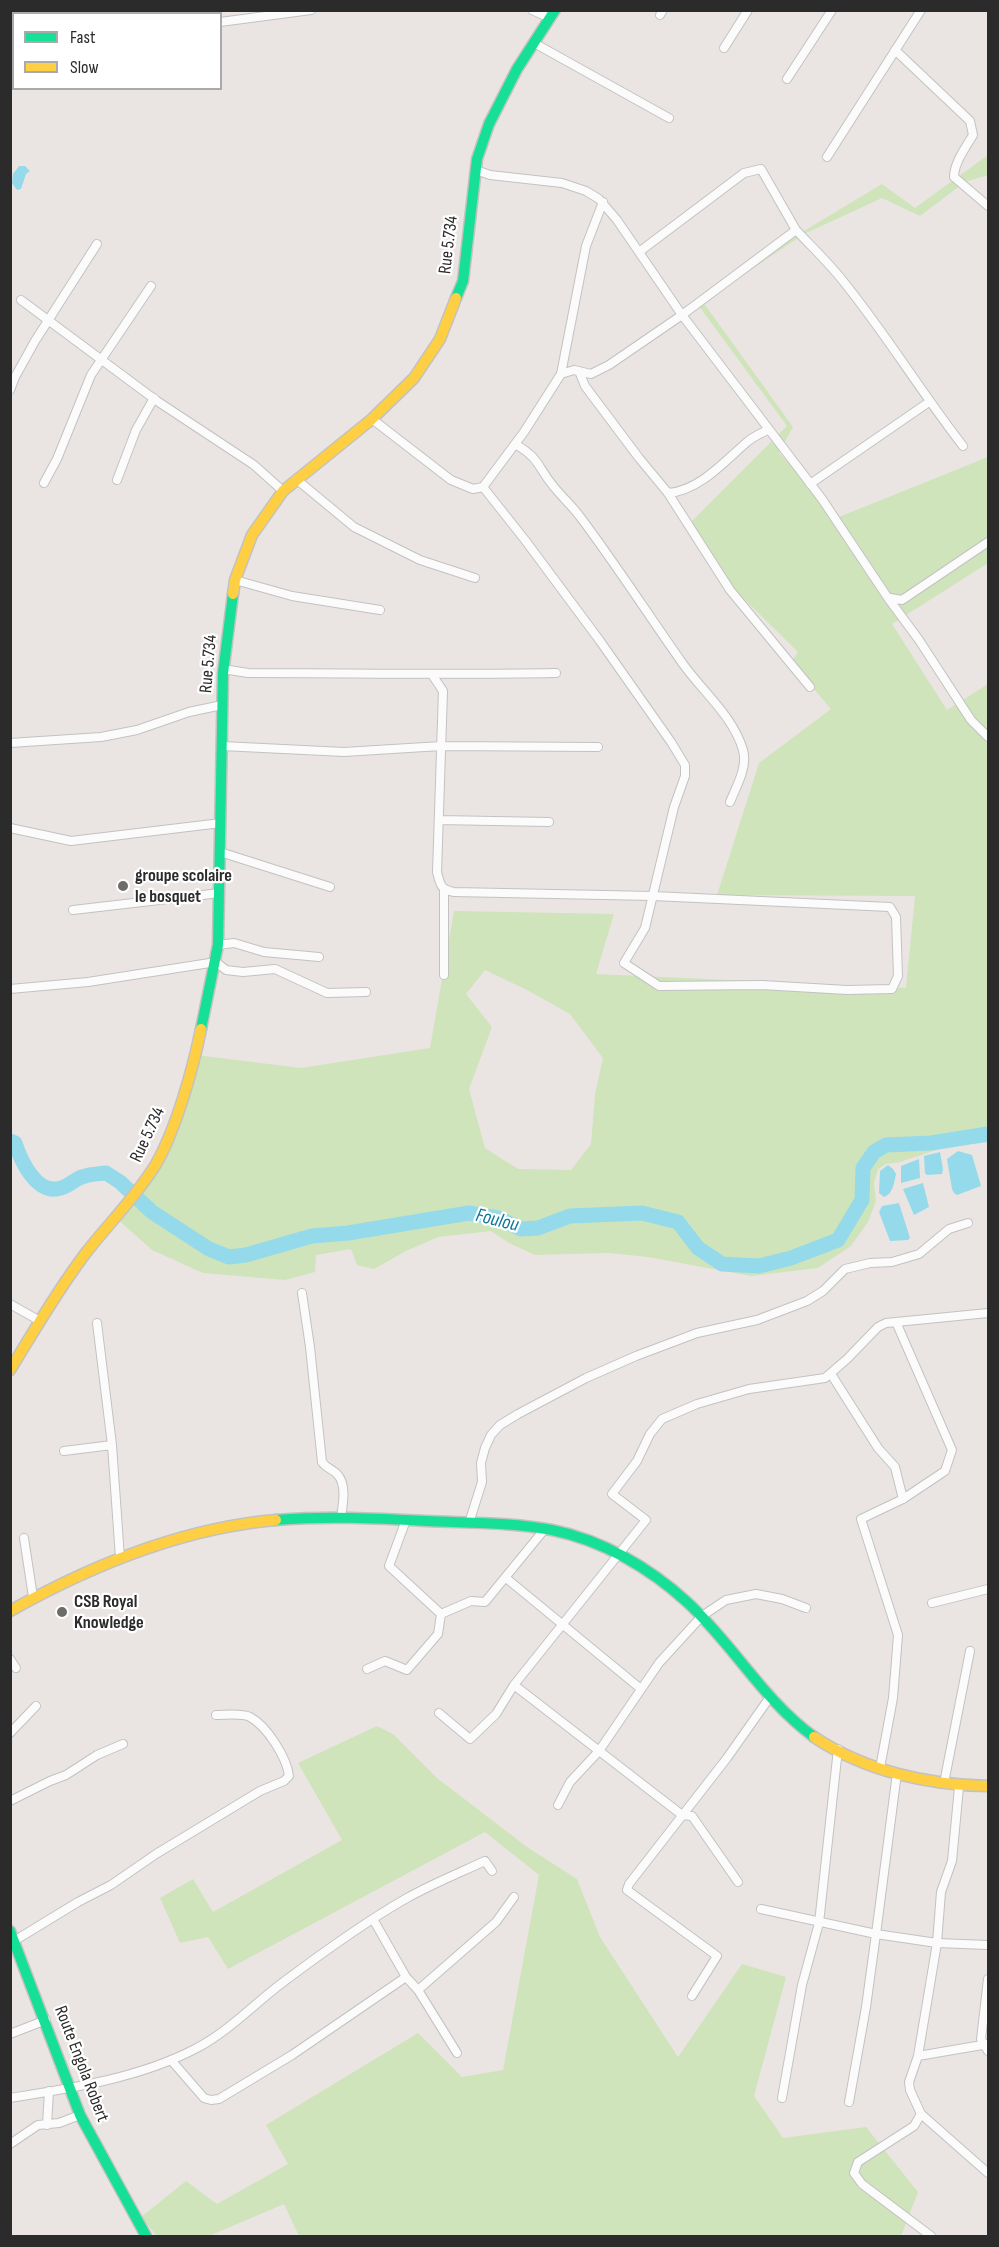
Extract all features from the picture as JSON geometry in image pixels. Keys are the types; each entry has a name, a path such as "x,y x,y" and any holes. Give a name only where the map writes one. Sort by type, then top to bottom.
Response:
{"street":[{"path":"222,22 311,10"},
{"path":"532,10 552,14"},
{"path":"724,48 748,10"},
{"path":"788,79 832,10"},
{"path":"827,157 921,10"},
{"name":"Rue 5.734","path":"10,1370 70,1275 143,1183 167,1142 196,1055 218,945 223,669 235,580 252,536 283,491 372,418 414,378 440,339 464,272 476,170 489,124 517,69 552,14"},
{"path":"534,44 669,118"},
{"path":"895,50 970,121 973,135 959,161 954,177 988,206"},
{"path":"639,252 744,173 761,169 796,230 843,281 963,446"},
{"path":"476,170 490,175 575,186 603,202 682,315 810,484 919,640 971,720 988,737"},
{"path":"372,418 451,480 473,489 483,487 515,444 561,374 586,246 603,202"},
{"path":"561,374 570,370 586,374 597,372 682,315 796,230"},
{"path":"10,390 24,360 97,244"},
{"path":"44,483 62,447 84,389 101,359 151,286"},
{"path":"21,300 154,398 254,465 283,491"},
{"path":"579,371 585,386 668,493 730,590 810,687"},
{"path":"117,480 136,430 154,398"},
{"path":"810,484 929,402"},
{"path":"668,493 692,486 734,456 751,440 768,430"},
{"path":"515,444 534,457 554,486 580,516 686,667 726,717 744,751 744,764 730,802"},
{"path":"296,479 354,527 420,560 475,578"},
{"path":"444,890 653,896 890,907 896,917 898,976 892,989 848,990 762,985 659,986 624,963 645,928 653,896 674,807 685,776 685,765 600,641 483,487"},
{"path":"888,598 902,600 988,542"},
{"path":"235,580 292,596 380,610"},
{"path":"223,669 248,673 433,676 556,674"},
{"path":"433,676 443,691 437,872 440,885 444,890 444,975"},
{"path":"10,743 101,737 137,730 189,712 222,705"},
{"path":"222,746 344,752 441,746 598,747"},
{"path":"439,820 549,822"},
{"path":"10,828 71,841 221,823"},
{"path":"220,852 330,887"},
{"path":"73,910 220,893"},
{"path":"218,945 234,943 264,952 319,957"},
{"path":"10,988 88,982 216,962 226,970 243,972 275,969 327,993 366,992"},
{"path":"469,1523 482,1482 481,1463 484,1448 500,1425 518,1414 586,1378 636,1356 697,1333 757,1320 807,1301 823,1292 845,1269 870,1263 892,1262 920,1254 949,1228 968,1222"},
{"path":"302,1293 322,1462 341,1481 344,1490 341,1516"},
{"path":"10,1304 40,1321"},
{"path":"439,1713 470,1739 496,1714 514,1685 646,1520 612,1494 637,1461 650,1434 662,1419 697,1404 749,1389 825,1378 878,1327 897,1322 988,1313"},
{"path":"880,1768 893,1698 898,1635 861,1519 903,1499 945,1471 952,1450 897,1322"},
{"path":"97,1323 112,1445 120,1558"},
{"path":"831,1374 878,1448 895,1467 903,1499"},
{"path":"64,1451 112,1445"},
{"path":"10,1611 33,1597 120,1558 176,1539 219,1528 269,1521 341,1516 515,1525 569,1534 618,1555 675,1591 702,1616 770,1697 817,1739 880,1768 897,1773 959,1787 988,1786"},
{"path":"406,1520 389,1566 441,1614"},
{"path":"441,1614 471,1601 485,1602 544,1530"},
{"path":"24,1538 33,1597"},
{"path":"506,1578 641,1689"},
{"path":"932,1602 988,1589"},
{"path":"558,1805 570,1782 599,1751 659,1663 702,1616 726,1600 756,1594 782,1599 806,1608"},
{"path":"367,1669 385,1661 407,1670 438,1634 441,1614"},
{"path":"944,1784 970,1651"},
{"path":"10,1659 16,1668"},
{"path":"514,1685 682,1815 692,1816 738,1882"},
{"path":"692,1996 717,1956 627,1890 629,1884 770,1697"},
{"path":"10,1733 36,1706"},
{"path":"12,1936 111,1884 156,1854 289,1776 284,1757 255,1721 245,1716 216,1715"},
{"path":"10,1801 66,1775 97,1755 123,1744"},
{"path":"782,2098 802,1985 819,1923 838,1749"},
{"path":"849,2102 866,2007 897,1773"},
{"path":"959,1787 952,1861 940,1892 937,1943 918,2056 909,2082 910,2090 921,2114 988,2173"},
{"path":"10,2097 119,2077 171,2060 197,2048 240,2019 280,1985 373,1919 409,1897 485,1861 492,1870"},
{"path":"418,1990 496,1922 514,1897"},
{"path":"761,1909 876,1934 937,1943 988,1946"},
{"path":"373,1919 406,1977 418,1990 457,2053"},
{"name":"Route Engola Robert","path":"12,1936 46,2020 80,2115 146,2236"},
{"path":"171,2060 204,2098 219,2099 292,2055 406,1977"},
{"path":"918,2056 987,2047 981,2039 988,1979"},
{"path":"10,2034 46,2020"},
{"path":"47,2125 49,2091"},
{"path":"921,2114 914,2126 858,2162 854,2173 862,2184 931,2236"},
{"path":"10,2144 35,2126 47,2125 80,2115"}],"green space":[{"path":"988,155 988,175 965,182 920,216 882,198 804,234 703,302 793,427 779,453 839,517 988,457 988,563 892,624 947,710 988,684 988,1142 945,1147 900,1162 886,1164 878,1169 874,1183 876,1201 868,1222 851,1246 818,1268 751,1276 648,1257 608,1253 535,1255 509,1243 491,1231 438,1237 374,1269 357,1265 351,1249 316,1255 315,1272 285,1280 203,1273 152,1250 115,1217 156,1163 196,1055 301,1068 430,1048 454,911 614,914 596,974 906,988 915,896 717,895 759,763 831,709 791,662 798,652 725,580 690,523 787,426 696,302 809,228 882,184 915,208","holes":["485,970 570,1014 603,1058 595,1094 591,1144 571,1170 518,1169 485,1148 469,1089 492,1027 466,994"]},
{"path":"377,1726 393,1734 437,1778 527,1847 577,1879 600,1937 678,2057 742,1964 786,1977 754,2096 783,2138 866,2127 918,2192 901,2236 299,2236 284,2204 209,2236 157,2236 141,2217 186,2181 217,2204 288,2164 266,2125 418,2033 462,2077 503,2070 539,1875 485,1832 228,1969 208,1937 180,1943 160,1898 193,1879 213,1912 342,1840 298,1763"}],"water":[{"path":"19,166 25,166 30,171 26,174 21,189 17,190 12,183 13,174"},
{"path":"958,1151 972,1155 981,1186 957,1195 952,1189 947,1159"},
{"path":"940,1152 942,1174 927,1175 924,1156"},
{"path":"919,1159 920,1178 901,1183 901,1166"},
{"path":"888,1165 896,1174 891,1191 884,1197 879,1193 880,1171"},
{"path":"923,1183 929,1207 914,1215 903,1189"},
{"path":"899,1203 910,1238 890,1241 879,1212 882,1206"}],"waterway":[{"name":"Foulou","path":"10,1141 15,1143 31,1175 45,1187 61,1188 79,1178 106,1173 120,1182 152,1212 209,1249 229,1257 246,1255 312,1236 348,1233 469,1213 498,1218 521,1229 538,1228 570,1216 642,1213 678,1222 698,1248 722,1264 759,1266 791,1258 838,1240 862,1200 863,1168 874,1152 886,1145 931,1143 988,1134"}],"traffic: fast":[{"path":"456,298 463,281 477,159 489,124 517,69 555,10"},
{"path":"201,1029 218,945 223,673 233,594"},
{"path":"276,1520 351,1518 505,1524 552,1530 607,1548 641,1567 687,1602 704,1618 779,1706 814,1737"},
{"path":"10,1931 80,2115 146,2236"}],"traffic: slow":[{"path":"233,594 235,580 252,535 283,491 372,419 414,378 440,339 456,298"},
{"path":"10,1370 75,1268 140,1188 156,1164 183,1098 201,1029"},
{"path":"10,1611 73,1578 138,1551 206,1531 276,1520"},
{"path":"814,1737 854,1759 898,1774 943,1783 988,1786"}],"place":[{"name":"groupe scolaire le bosquet","path":"123,886"},
{"name":"CSB Royal Knowledge","path":"62,1612"}]}
